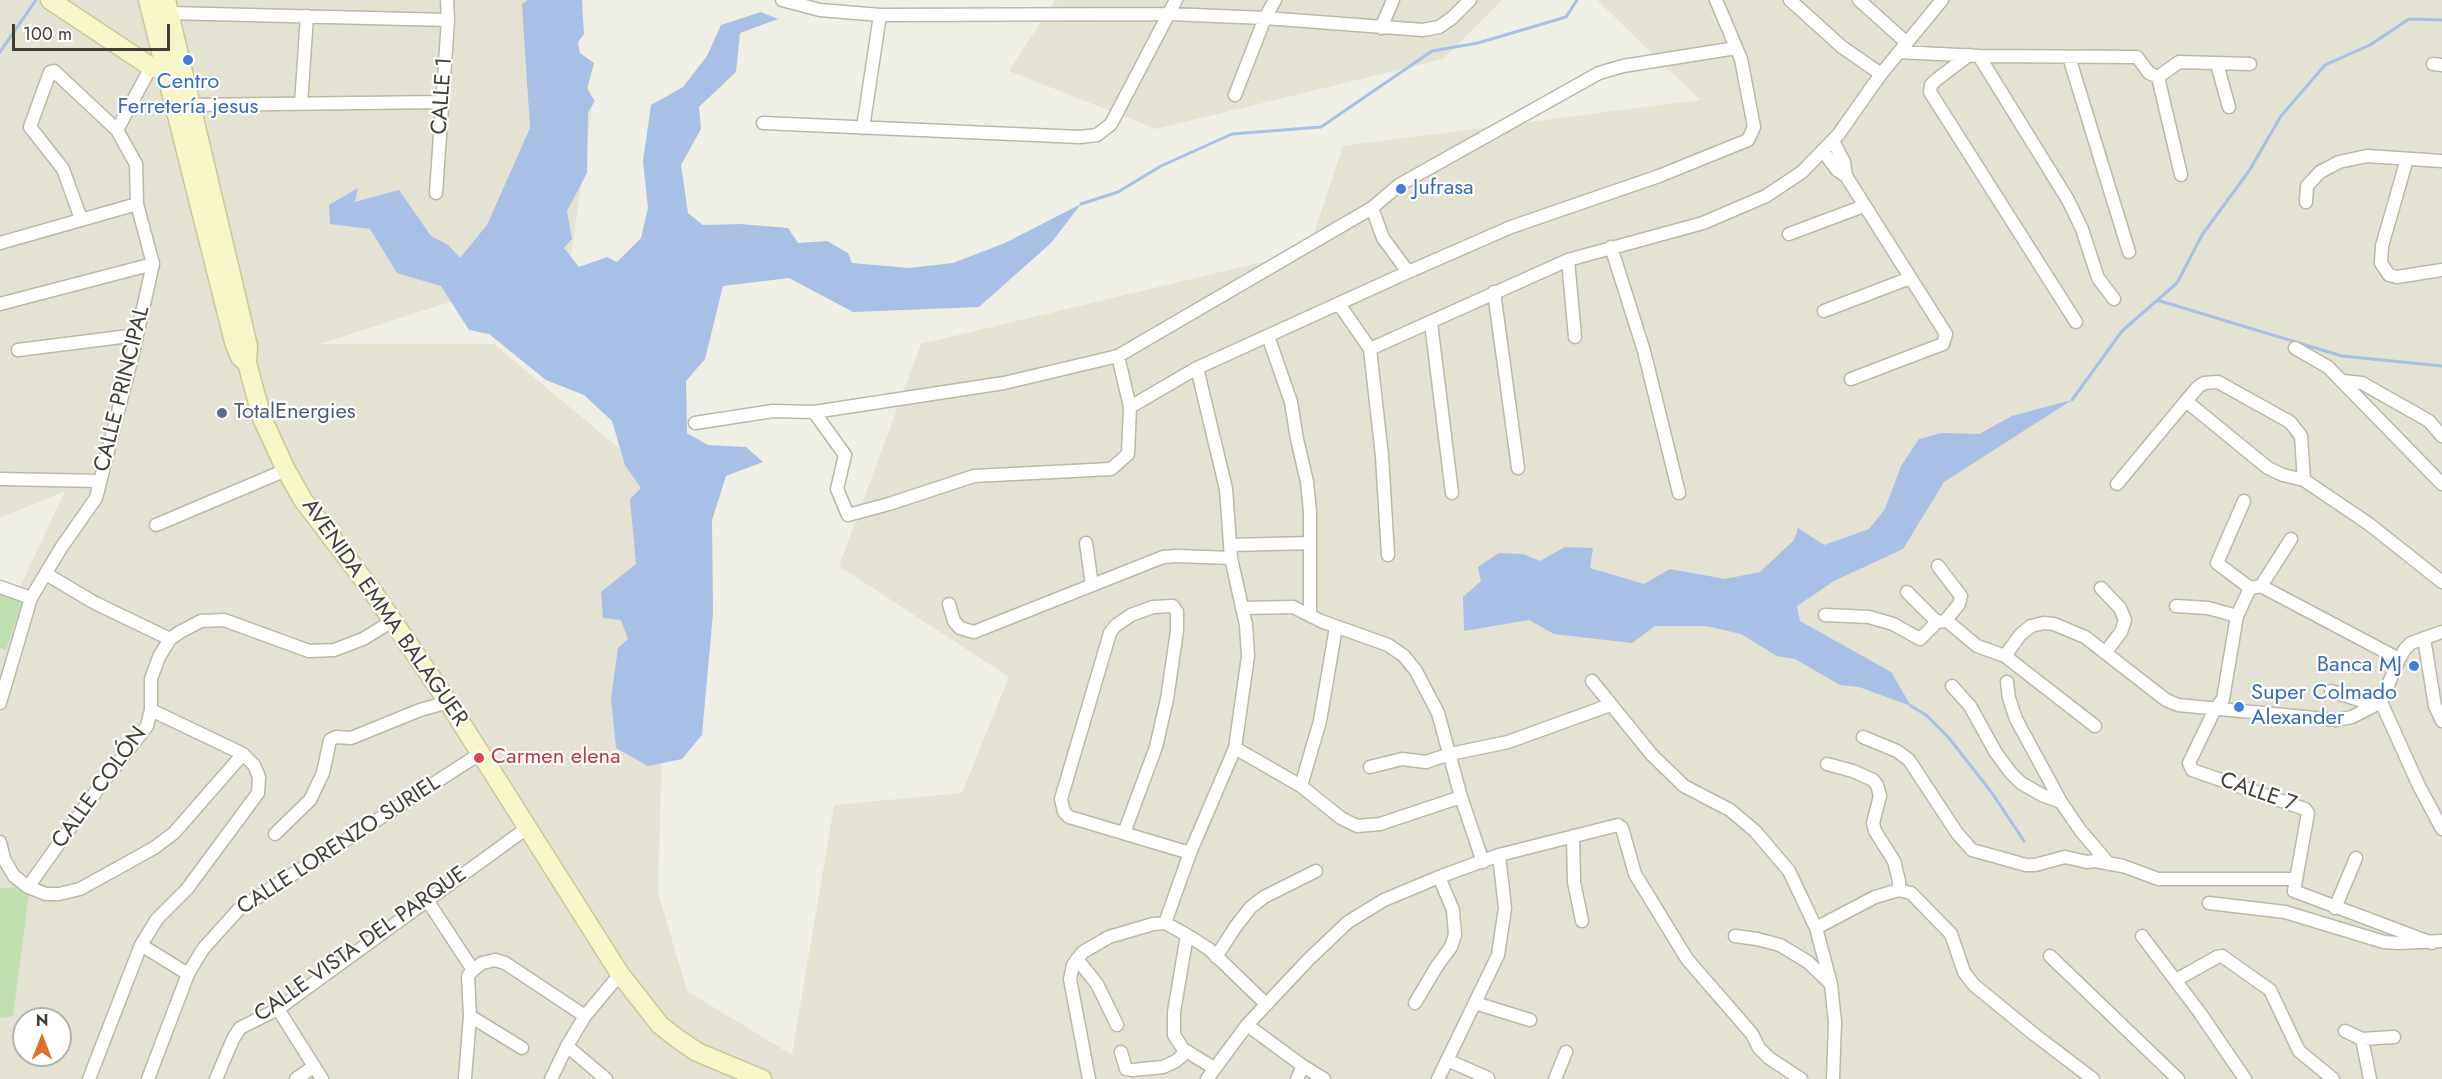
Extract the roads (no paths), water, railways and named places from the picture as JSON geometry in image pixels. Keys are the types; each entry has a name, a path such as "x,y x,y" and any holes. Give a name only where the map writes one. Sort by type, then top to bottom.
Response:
{"street":[{"name":"AVENIDA EMMA BALAGUER","path":"148,0 234,342 240,357 247,363"},
{"name":"CALLE 1","path":"436,193 448,20 447,0"},
{"path":"782,0 820,10 880,15 1170,14 1265,18 1423,30 1439,27 1470,0"},
{"path":"799,6 812,0"},
{"path":"763,123 1080,137 1097,135 1112,124 1176,0"},
{"path":"1235,95 1265,18 1275,0"},
{"path":"1381,28 1393,0"},
{"path":"1130,407 1197,368 1511,227 1659,176 1748,140 1754,127 1741,59 1716,0"},
{"path":"1790,0 1835,41 1881,74"},
{"path":"1859,0 1903,47 1974,55 2137,57 2149,73 2158,77"},
{"path":"1370,349 1568,260 1703,223 1766,196 1802,172 1833,141 1881,74 1942,0"},
{"path":"56,3 167,72 117,130"},
{"name":"AVENIDA EMMA BALAGUER","path":"167,6 167,72 190,105 248,346 247,363 262,418 286,470 303,500 394,620 620,974 660,1025 678,1040 697,1052 757,1078"},
{"path":"167,6 307,16 448,20"},
{"path":"863,128 880,15"},
{"path":"301,104 307,16"},
{"path":"695,423 773,411 814,411 1004,382 1118,356 1372,208 1400,185 1599,73 1623,66 1736,48"},
{"path":"1974,55 2068,200 2082,228 2098,278 2114,299"},
{"path":"1974,55 1936,80 1930,92 2076,322"},
{"path":"2069,57 2129,252"},
{"path":"2158,77 2179,62 2250,64"},
{"path":"2217,64 2229,107"},
{"name":"CALLE PRINCIPAL","path":"0,703 31,598 61,548 96,498 153,264 137,204 136,164 117,130 54,71 50,72 30,127 63,169 81,219"},
{"path":"2158,77 2181,175"},
{"path":"190,105 442,102"},
{"path":"1833,141 1844,162 1846,176 1946,334 1943,344 1851,379"},
{"path":"1823,152 1837,170 1846,176"},
{"path":"2306,202 2307,186 2320,172 2339,162 2367,156 2442,161"},
{"path":"2407,159 2382,246 2381,263 2389,274 2397,277 2442,270"},
{"path":"0,243 137,204"},
{"path":"1790,234 1864,206"},
{"path":"1372,208 1383,238 1408,272"},
{"path":"1611,247 1644,351 1679,493"},
{"path":"1568,260 1575,337"},
{"path":"0,304 153,264"},
{"path":"1824,311 1910,278"},
{"path":"1494,292 1518,468"},
{"path":"1339,304 1370,349 1382,456 1388,555"},
{"path":"1431,323 1452,493"},
{"path":"18,350 137,335"},
{"path":"1268,336 1291,402 1297,439 1308,482 1310,615"},
{"path":"2295,348 2328,367 2442,484"},
{"path":"814,411 845,455 837,489 848,514 889,504 974,476 1111,469 1128,454 1130,407 1118,356"},
{"path":"1165,922 1190,853 1234,748 1248,656 1242,608 1231,558 1226,489 1197,368"},
{"path":"2342,381 2362,383 2429,421 2442,436"},
{"path":"2117,484 2198,387 2204,383 2218,382 2290,422 2301,436 2304,480"},
{"path":"2186,401 2268,468 2283,476 2304,480 2368,524 2442,582"},
{"path":"156,525 286,470"},
{"path":"0,479 100,480"},
{"path":"2244,501 2217,564 2256,587 2399,659"},
{"path":"2215,709 2225,695 2237,616 2290,539"},
{"path":"1086,543 1092,585"},
{"path":"1231,545 1310,543"},
{"path":"949,604 954,621 960,628 966,632 975,632 1162,557 1231,558"},
{"path":"1825,615 1869,617 1893,624 1920,639 1959,604 1961,596 1938,566"},
{"path":"46,574 95,603 170,639 201,621 224,620 309,651 334,650 363,639 394,620"},
{"path":"0,587 31,598"},
{"path":"2101,588 2120,608 2125,620 2121,632 2105,653"},
{"path":"1908,592 1942,621 1977,646 2005,656 2095,726"},
{"path":"1124,833 1156,747 1167,699 1177,631 1177,612 1173,606 1153,607 1131,615 1115,626 1110,633 1062,791 1062,806 1069,817 1190,853"},
{"path":"2176,606 2208,608 2237,616"},
{"path":"1242,608 1293,607 1336,627 1371,637 1404,656 1416,671 1438,713 1461,796 1483,861"},
{"path":"2005,656 2027,629 2044,623 2068,629 2085,637 2166,700 2186,707 2336,720 2352,717 2378,703 2399,659 2411,644 2442,632"},
{"path":"1301,786 1320,721 1336,627"},
{"path":"2424,638 2435,706 2442,721"},
{"name":"CALLE COLÓN","path":"28,887 99,786 147,726 151,710 151,679 159,657 170,639"},
{"path":"1592,681 1652,755 1684,786 1730,810 1755,831 1790,872 1816,928 1831,984 1835,1022 1833,1079"},
{"path":"2007,682 2009,698 2016,719 2061,802 2080,830 2109,864"},
{"path":"1952,686 1970,706 1996,753 2011,773 2021,783 2042,795 2061,802"},
{"path":"2331,691 2378,703 2442,830"},
{"path":"275,834 310,800 323,773 330,740 336,737 351,738 420,710 448,702"},
{"path":"1370,767 1402,759 1426,762 1450,754 1508,742 1610,705"},
{"name":"CALLE 7","path":"2215,709 2189,763 2190,767 2192,770 2305,809 2309,817 2295,879"},
{"path":"89,1079 141,945 157,919 187,889 258,793 259,777 254,765 243,754 151,710"},
{"path":"1863,737 1897,751 1909,760 1957,833 1972,850 2026,865 2035,865 2065,857 2123,866 2158,879 2295,879 2294,891 2298,893 2335,908 2437,942"},
{"path":"1234,748 1301,786 1341,818 1357,826 1380,824 1461,796"},
{"name":"CALLE LORENZO SURIEL","path":"148,1079 188,974 203,949 239,909 481,753"},
{"path":"0,842 4,859 14,876 28,887 46,894 59,894 80,889 154,848 174,833 243,754"},
{"path":"1827,764 1853,771 1873,780 1877,785 1880,796 1873,823 1875,831 1894,861 1899,890"},
{"path":"1207,1079 1247,1025 1348,922 1384,900 1499,855 1618,825 1622,828 1635,874 1687,959 1752,1034 1759,1048 1769,1058 1801,1079"},
{"name":"CALLE VISTA DEL PARQUE","path":"216,1079 232,1040 240,1028 278,1009 527,828"},
{"path":"1573,836 1574,882 1582,921"},
{"path":"1438,1079 1498,955 1505,908 1499,855"},
{"path":"2335,908 2356,858"},
{"path":"1216,957 1251,907 1271,893 1316,871"},
{"path":"1415,1003 1451,947 1455,935 1453,910 1439,877"},
{"path":"1816,928 1875,897 1899,890 1911,893 1951,934 1964,972 1974,985 2034,1035 2093,1079"},
{"path":"427,900 473,970"},
{"path":"2209,903 2285,912 2384,942 2437,942"},
{"path":"1089,1079 1070,971 1077,959 1094,945 1109,937 1165,922 1199,942 1266,1004"},
{"path":"1187,935 1172,1026 1177,1043 1214,1068"},
{"path":"1735,936 1780,945 1808,962 1831,984"},
{"path":"2142,936 2176,980 2245,1079"},
{"path":"141,945 188,974"},
{"path":"2050,956 2178,1079"},
{"path":"2176,980 2217,957 2222,957 2270,990 2299,1052 2333,1079"},
{"path":"1077,959 1097,984 1117,1025"},
{"path":"465,1078 470,1016 468,976 482,963 495,960 505,963 585,1016"},
{"path":"551,1079 585,1016 620,974"},
{"path":"1475,1003 1530,1020"},
{"path":"278,1009 322,1079"},
{"path":"470,1016 522,1048"},
{"path":"1247,1025 1324,1079"},
{"path":"2345,1030 2362,1039 2394,1037"},
{"path":"2362,1039 2370,1079"},
{"path":"567,1046 606,1079"},
{"path":"1121,1052 1126,1069 1133,1070 1151,1069 1170,1064 1181,1058 1187,1051"},
{"path":"1555,1079 1566,1052"},
{"path":"1447,1060 1488,1078"},
{"path":"1297,1079 1303,1066"},
{"path":"296,1079 313,1067"}],"water":[{"path":"528,0 582,0 584,34 578,42 580,53 594,63 587,89 595,101 588,112 587,173 567,211 572,239 564,248 579,267 607,257 617,262 641,238 648,208 643,161 651,105 683,87 707,56 721,25 761,12 778,19 740,33 736,72 699,107 701,129 681,165 688,213 703,225 740,224 788,228 798,243 827,241 848,253 852,263 909,268 953,263 1005,243 1081,204 1051,243 979,307 853,312 789,278 723,286 705,359 686,381 687,433 708,445 746,447 763,462 726,476 712,520 713,613 702,735 682,759 648,766 616,748 611,699 618,648 628,639 621,620 603,618 601,592 636,564 630,499 641,488 625,465 612,421 584,395 546,380 489,334 469,330 441,286 397,273 370,229 330,224 329,205 358,188 355,202 399,190 431,236 448,245 460,258 487,225 530,128 522,4"},
{"path":"2072,400 1944,482 1903,549 1834,581 1797,606 1800,621 1891,672 1911,706 1859,687 1840,685 1795,659 1777,656 1741,634 1706,626 1655,626 1632,643 1554,634 1529,620 1464,631 1463,597 1481,581 1478,567 1499,553 1523,554 1540,561 1565,547 1593,548 1590,568 1644,584 1670,569 1725,579 1760,572 1794,540 1798,528 1824,545 1869,529 1885,509 1901,466 1919,439 1942,433 1979,434 2012,416"}],"waterway":[{"path":"0,52 36,0"},
{"path":"1081,204 1118,192 1161,166 1232,134 1321,127 1432,51 1478,43 1566,17 1577,0"},
{"path":"2072,400 2122,331 2177,283 2202,235 2249,171 2281,116 2325,65 2370,45 2409,19 2442,20"},
{"path":"2157,300 2342,356 2442,366"},
{"path":"1911,706 1926,715 1949,738 1992,793 2024,841"}],"place":[{"name":"Centro Ferretería jesus","path":"188,60"},
{"name":"Jufrasa","path":"1401,189"},
{"name":"TotalEnergies","path":"222,413"},
{"name":"Banca MJ","path":"2414,666"},
{"name":"Super Colmado Alexander","path":"2239,707"},
{"name":"Carmen elena","path":"479,758"}]}
